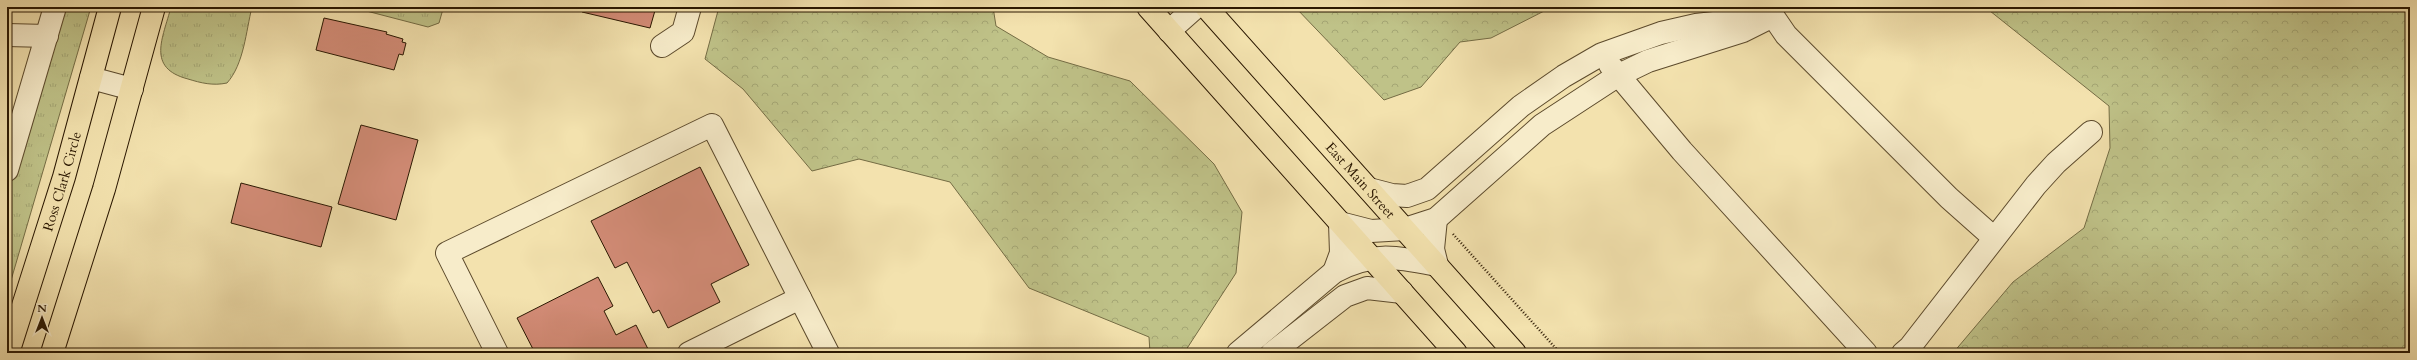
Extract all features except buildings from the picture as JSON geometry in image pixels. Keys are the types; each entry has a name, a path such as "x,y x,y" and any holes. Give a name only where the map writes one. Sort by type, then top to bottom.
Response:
{"highway":[{"name":"Ross Clark Circle","path":"8,353 64,177 110,7"},
{"path":"52,353 104,189 154,7"},
{"path":"1148,7 1456,353"},
{"name":"East Main Street","path":"1206,7 1515,353"}],"street":[{"path":"7,170 55,7"},
{"path":"662,46 683,32 690,7"},
{"path":"1169,31 1196,7"},
{"path":"1369,188 1392,195 1407,196 1427,189 1521,106 1564,76 1602,54 1661,33 1696,25 1773,16"},
{"path":"1334,272 1341,253 1340,223 1371,231 1405,229 1438,218 1542,126 1617,76 1648,61 1743,31 1773,16"},
{"path":"1773,16 1786,34 1949,198 1994,238"},
{"path":"1661,33 1669,54"},
{"path":"7,35 47,36"},
{"path":"1602,54 1617,76 1849,336 1866,353"},
{"path":"91,78 132,89"},
{"path":"497,353 447,254 712,125 828,353"},
{"path":"1903,353 1910,348 2041,179 2091,132"},
{"path":"1238,353 1334,272 1346,265 1371,258 1405,258 1437,265 1433,249 1438,218"},
{"path":"1272,353 1345,296 1367,288 1402,292"},
{"path":"690,353 800,298"}],"path":[{"path":"1438,218 1560,353"}],"green space":[{"path":"60,7 91,7 7,294 7,190"},
{"path":"171,7 252,7 241,57 233,75 227,83 207,84 198,82 175,74 166,67 162,60 161,50 164,30"},
{"path":"351,7 419,7 434,11 434,7 443,9 439,23 428,27"},
{"path":"719,7 993,7 996,26 1048,57 1130,81 1214,164 1242,212 1236,273 1184,353 1150,353 1149,337 1029,288 950,182 859,159 812,171 743,89 705,59"},
{"path":"1295,7 1552,7 1491,38 1460,42 1421,87 1384,100"},
{"path":"1985,7 2410,7 2409,353 1953,353 2013,282 2084,228 2110,148 2109,106"}]}
